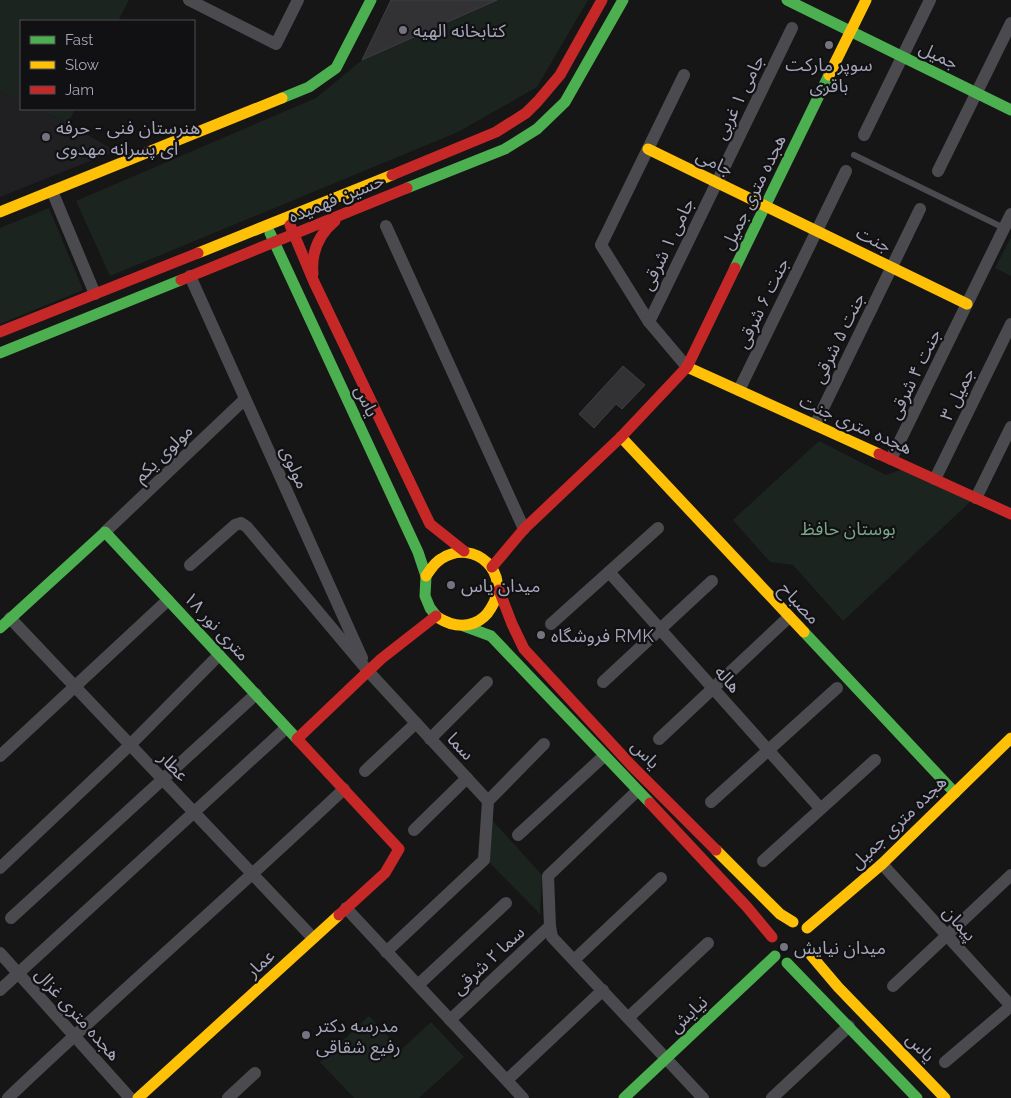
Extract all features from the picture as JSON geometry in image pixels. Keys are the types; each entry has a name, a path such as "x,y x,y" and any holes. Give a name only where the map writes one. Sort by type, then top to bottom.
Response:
{"street":[{"path":"191,0 276,44 298,0"},
{"path":"0,212 309,87 336,68 371,0"},
{"name":"حسین فهمیده","path":"0,332 287,218 496,132 525,114 550,90 602,0"},
{"name":"حسین فهمیده","path":"0,353 505,149 537,129 564,102 623,0"},
{"path":"787,0 851,32"},
{"name":"هجده متری جمیل","path":"687,367 866,0"},
{"path":"864,135 930,0"},
{"path":"938,171 1011,23"},
{"name":"جامی ۱ غربی","path":"717,182 792,28"},
{"name":"جمیل","path":"851,32 1011,110"},
{"path":"492,567 524,529 620,437 687,367 649,322 601,245 684,75"},
{"name":"جامی","path":"648,149 766,206"},
{"name":"جنت ۶ شرقی","path":"739,390 846,171"},
{"name":"جامی ۱ شرقی","path":"649,322 717,182"},
{"path":"52,191 95,294"},
{"name":"جنت","path":"766,206 967,304"},
{"name":"جنت ۵ شرقی","path":"815,425 920,209"},
{"path":"314,282 311,260 316,243 328,226 344,214"},
{"name":"جنت ۴ شرقی","path":"891,460 1011,214"},
{"name":"یاس","path":"287,218 314,282 430,524 464,551"},
{"name":"یاس","path":"267,225 418,552 426,576"},
{"path":"386,226 524,529"},
{"path":"241,256 259,253 268,255 283,265 288,272"},
{"name":"مولوی","path":"190,276 368,671"},
{"name":"جمیل ۳","path":"935,480 1011,324"},
{"name":"هجده متری جنت","path":"687,367 1011,514"},
{"name":"مولوی یکم","path":"105,532 245,399"},
{"path":"976,498 1011,427"},
{"name":"مصباح","path":"620,437 955,793"},
{"name":"سما","path":"190,565 235,524 241,523 247,527 368,671 488,801"},
{"path":"551,624 658,528"},
{"path":"0,628 105,532"},
{"name":"۱۸ متری نور","path":"105,532 399,849"},
{"path":"464,551 484,559 492,567 497,578 499,590 494,608 481,620 464,626 449,624 436,616 427,604 424,590 426,576 432,565 441,557 452,552 464,551"},
{"name":"هاله","path":"609,572 820,808"},
{"path":"602,682 712,581"},
{"name":"یاس","path":"499,590 524,649 632,765 773,907 793,922"},
{"path":"0,756 168,600"},
{"path":"297,739 368,671 415,630 436,616"},
{"path":"659,739 789,616"},
{"name":"عطار","path":"10,618 313,938"},
{"name":"یاس","path":"464,626 491,636 747,907 772,937"},
{"path":"0,868 130,745 219,655"},
{"path":"430,739 488,682"},
{"path":"711,802 838,688"},
{"path":"11,918 256,694"},
{"path":"366,771 416,723"},
{"path":"0,990 286,728"},
{"name":"هجده متری جمیل","path":"807,928 882,864 1011,738"},
{"path":"386,952 484,860 488,801 544,744"},
{"path":"518,835 604,756"},
{"path":"763,861 875,760"},
{"path":"414,830 467,778"},
{"path":"8,1098 344,789"},
{"path":"637,791 548,876 552,937 703,1098"},
{"name":"عمار","path":"138,1098 385,873 399,849"},
{"name":"پیمان","path":"882,864 1011,1006"},
{"path":"893,986 1011,875"},
{"path":"574,960 661,878"},
{"path":"418,985 506,903"},
{"path":"346,908 523,1098"},
{"path":"786,963 800,962 810,954 813,940 807,928 793,922 781,925 772,937 771,944 776,956 786,963 849,1026 917,1098"},
{"name":"سما ۲ شرقی","path":"450,1020 550,926"},
{"path":"628,1018 708,944"},
{"name":"هجده متری غزال","path":"0,953 130,1098"},
{"name":"یاس","path":"810,954 838,987 945,1098"},
{"name":"نیایش","path":"624,1098 776,956"},
{"path":"507,1080 603,990"},
{"path":"946,1062 1011,1006"},
{"path":"772,1098 849,1026"},
{"path":"228,1098 255,1073"}],"lane":[{"path":"854,155 1004,228"}],"shaded area":[{"name":"هنرستان فنی - حرفه ای پسرانه مهدوی","path":"0,91 20,101 20,110 39,110 68,123 115,151 0,197"}],"green space":[{"path":"0,0 129,0 119,20 20,20 20,101 0,91"},
{"path":"497,0 588,0 537,87 458,132 110,276 76,201 316,98 362,60"},
{"path":"39,110 74,110 68,123"},
{"path":"49,208 83,290 0,324 0,228"},
{"path":"1011,237 1011,276 995,268"},
{"name":"بوستان حافظ","path":"819,441 886,475 903,469 971,501 843,621 793,565 770,562 733,520"},
{"path":"492,820 542,875 540,914 488,861"},
{"path":"369,1016 401,1050 431,1022 464,1057 419,1098 354,1098 320,1062"}],"building":[{"name":"کتابخانه الهیه","path":"391,0 497,0 362,60"},
{"path":"623,366 645,385 622,409 616,404 594,428 579,414"}],"traffic: fast":[{"path":"282,98 309,87 336,68 371,0"},
{"path":"407,188 505,149 537,129 565,102 623,0"},
{"path":"787,0 1011,110"},
{"path":"735,268 829,75"},
{"path":"270,233 418,552 426,576 425,596 430,608 437,617"},
{"path":"0,353 181,280"},
{"path":"0,628 105,532 299,741"},
{"path":"464,626 491,636 650,803"},
{"path":"804,632 955,793"},
{"path":"624,1098 775,956"},
{"path":"787,963 917,1098"}],"traffic: slow":[{"path":"829,75 866,0"},
{"path":"0,212 282,98"},
{"path":"648,149 967,304"},
{"path":"198,253 392,175"},
{"path":"687,367 879,454"},
{"path":"621,437 804,632"},
{"path":"426,576 441,559 454,553 466,553 478,556 487,563 494,572 497,583 497,595 491,608 486,615 474,623 459,625 446,622 437,617"},
{"path":"807,928 882,864 1011,738"},
{"path":"716,850 780,914 793,922"},
{"path":"138,1098 339,915"},
{"path":"810,954 838,987 945,1098"}],"traffic: jam":[{"path":"392,175 496,132 526,113 560,75 602,0"},
{"path":"181,280 407,188"},
{"path":"313,274 313,258 317,244 324,232 335,221"},
{"path":"290,225 314,282 430,524 464,551"},
{"path":"0,332 198,253"},
{"path":"492,567 524,529 621,437 687,367 735,268"},
{"path":"879,454 1011,514"},
{"path":"499,590 524,649 631,765 716,850"},
{"path":"297,739 381,659 436,616"},
{"path":"299,741 399,849 385,873 339,915"},
{"path":"650,803 747,907 772,937"}],"place":[{"name":"کتابخانه الهیه","path":"403,30"},
{"name":"سوپر مارکت باقری","path":"829,45"},
{"name":"هنرستان فنی - حرفه ای پسرانه مهدوی","path":"46,137"},
{"name":"میدان یاس","path":"451,585"},
{"name":"فروشگاه RMK","path":"541,635"},
{"name":"میدان نیایش","path":"784,947"},
{"name":"مدرسه دکتر رفیع شقاقی","path":"306,1035"}]}
